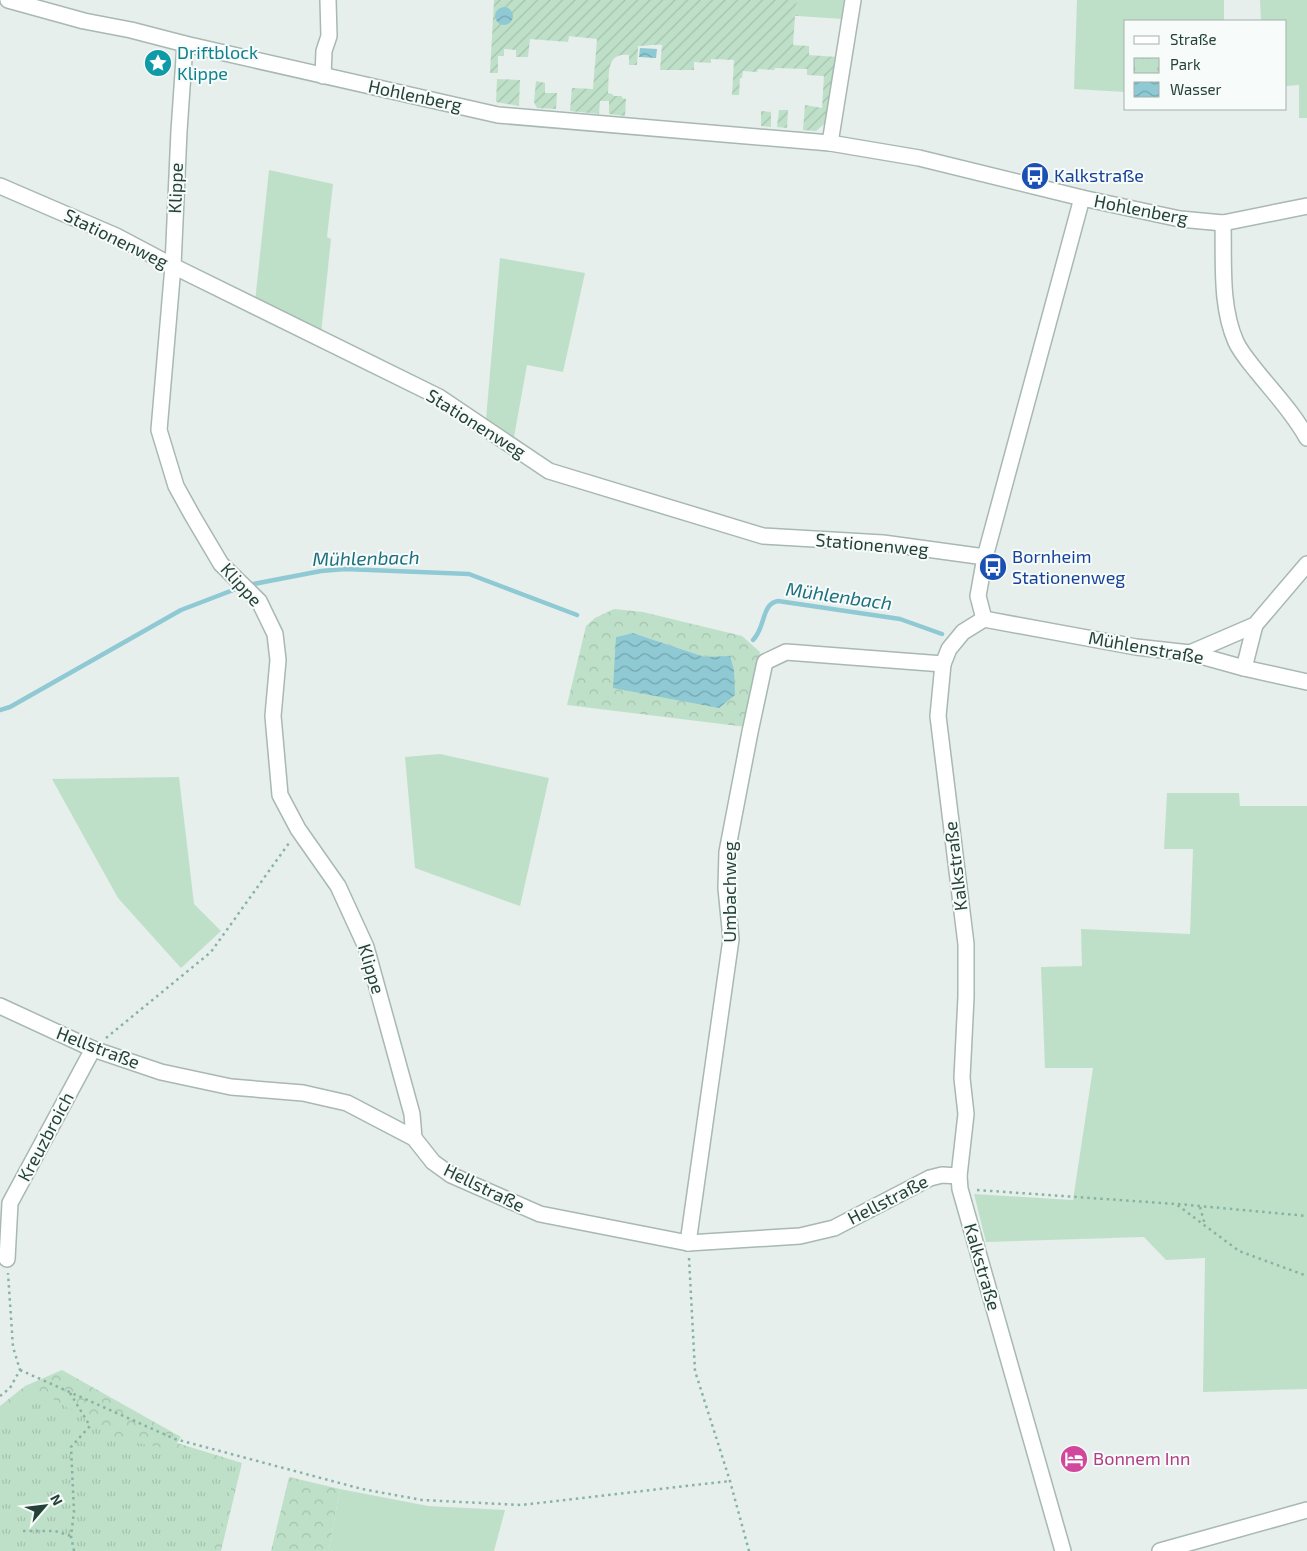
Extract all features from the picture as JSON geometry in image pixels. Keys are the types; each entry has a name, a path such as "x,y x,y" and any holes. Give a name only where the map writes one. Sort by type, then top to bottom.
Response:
{"street":[{"name":"Hohlenberg","path":"8,0 84,21 131,30 498,115 830,143 919,158 1082,198 1180,219 1223,224 1307,206"},
{"path":"323,76 324,51 329,36 328,0"},
{"path":"830,143 853,0"},
{"name":"Klippe","path":"185,44 178,131 173,266 159,430 176,486 221,564 259,601 275,634 278,660 273,716 280,796 298,829 338,886 366,947 412,1114 414,1138"},
{"name":"Stationenweg","path":"0,186 116,236 439,397 550,471 763,536 883,543 984,557"},
{"path":"984,618 978,596 984,557 1082,198"},
{"path":"1223,224 1224,284 1228,316 1236,342 1250,363 1300,425 1307,438"},
{"path":"1244,668 1255,625 1307,564"},
{"name":"Mühlenstraße","path":"984,618 1136,647 1190,653 1244,668 1307,682"},
{"name":"Kalkstraße","path":"984,618 963,632 949,649 943,664 938,716 966,944 966,997 962,1078 966,1114 959,1182 1062,1551"},
{"path":"1190,653 1255,625"},
{"name":"Umbachweg","path":"688,1243 731,939 726,888 727,852 765,662 786,652 943,664"},
{"name":"Hellstraße","path":"0,1006 93,1049 170,1074 231,1086 303,1093 347,1103 414,1138 433,1162 451,1175 540,1214 688,1243 800,1236 834,1228 930,1178 942,1175 959,1182"},
{"name":"Kreuzbroich","path":"8,1259 10,1204 93,1049"},
{"path":"1160,1551 1307,1510"}],"path":[{"path":"93,1049 211,952 298,829"},
{"path":"959,1182 1307,1216"},
{"path":"1176,1204 1239,1251 1307,1276"},
{"path":"1200,1206 1205,1227"},
{"path":"688,1243 695,1371 730,1481 749,1551"},
{"path":"0,1396 10,1388 20,1370 13,1347 8,1259"},
{"path":"20,1370 175,1439 362,1489 422,1500 521,1505 730,1481"},
{"path":"70,1392 90,1426 72,1446 74,1512 71,1536 74,1551"},
{"path":"23,1532 55,1532 71,1536"}],"green space":[{"path":"494,0 797,0 796,12 798,16 795,16 793,45 809,46 809,55 837,57 829,120 816,131 803,130 805,105 822,108 824,76 807,75 807,69 775,68 774,70 758,69 757,72 743,71 742,78 740,78 739,95 732,95 734,60 711,59 711,63 694,62 694,70 660,70 662,45 638,46 637,65 629,65 629,55 615,57 612,61 608,93 614,96 622,96 622,98 626,99 625,116 609,114 609,101 600,101 599,114 570,111 572,88 593,89 597,39 569,36 568,42 530,39 528,57 516,57 516,50 504,49 504,56 498,56 498,73 490,73"},
{"path":"797,0 844,0 842,19 798,16 796,12"},
{"path":"1077,0 1224,0 1224,20 1124,20 1124,92 1074,89"},
{"path":"1260,0 1307,0 1307,118 1299,118 1299,85 1287,86 1287,20 1261,20"},
{"path":"497,79 520,80 519,106 496,102"},
{"path":"536,81 545,83 545,93 557,93 556,109 537,108 534,102"},
{"path":"779,110 788,110 787,128 777,127"},
{"path":"761,111 771,112 771,127 761,126"},
{"path":"269,170 333,184 327,237 331,239 321,334 255,302"},
{"path":"500,258 585,273 563,372 527,365 514,437 486,419"},
{"path":"614,609 643,612 742,636 760,652 746,727 567,705 586,626 595,618","holes":["633,633 705,657 616,637"]},
{"path":"440,754 549,778 520,906 415,868 405,757"},
{"path":"179,777 194,904 221,931 181,968 118,898 52,779"},
{"path":"1167,793 1239,793 1240,806 1307,806 1307,1389 1203,1392 1205,1258 1166,1260 1144,1237 986,1242 974,1194 1073,1200 1093,1068 1045,1068 1041,967 1082,966 1081,929 1190,934 1193,849 1164,849"},
{"path":"62,1370 181,1437 177,1443 242,1463 221,1551 0,1551 0,1406 25,1386"},
{"path":"32,1386 118,1439 238,1463 214,1551 0,1551 0,1421 22,1404"},
{"path":"289,1477 340,1489 329,1549 333,1551 271,1551"},
{"path":"340,1489 428,1506 505,1510 494,1551 333,1551 329,1549"}],"water":[{"path":"504,7 510,10 513,16 510,22 504,25 498,22 495,16 498,10"},
{"path":"640,48 657,49 656,58 639,57"},
{"path":"633,633 705,657 730,656 734,670 735,695 719,708 613,688 616,637"}],"waterway":[{"name":"Mühlenbach","path":"248,585 321,571 345,569 469,574 577,615"},
{"name":"Mühlenbach","path":"0,710 10,707 181,610 241,587"},
{"name":"Mühlenbach","path":"753,640 760,629 766,611 773,603 778,601 900,619 942,634"}],"place":[{"name":"Driftblock Klippe","path":"158,63"},
{"name":"Kalkstraße","path":"1035,176"},
{"name":"Bornheim Stationenweg","path":"993,567"},
{"name":"Bonnem Inn","path":"1074,1459"}]}
